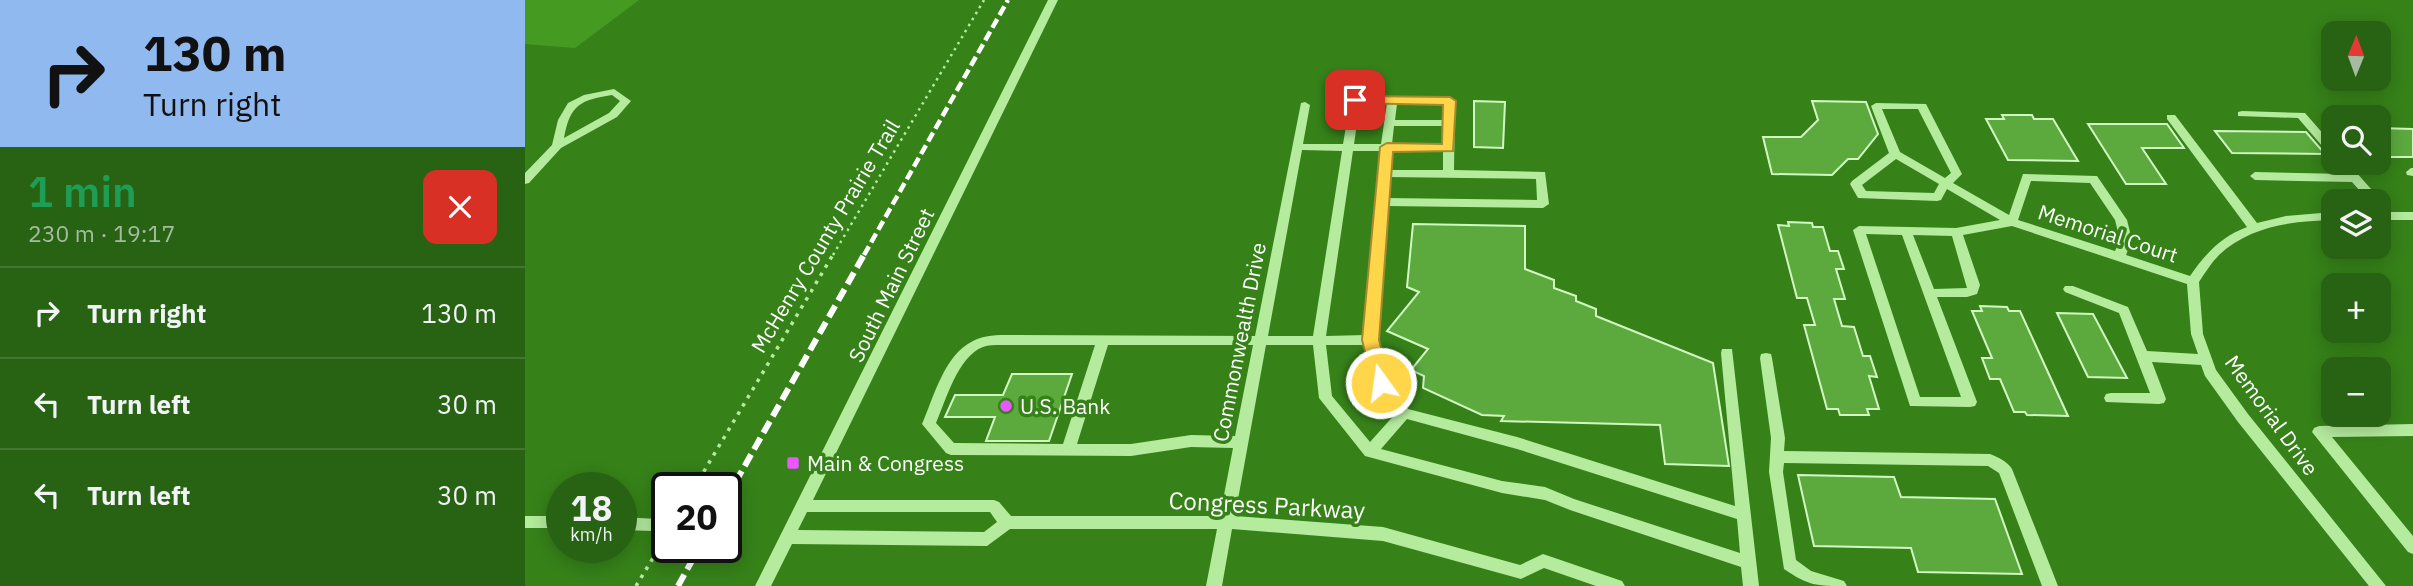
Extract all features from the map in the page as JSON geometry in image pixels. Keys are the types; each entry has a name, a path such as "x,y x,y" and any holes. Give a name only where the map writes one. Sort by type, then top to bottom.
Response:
{"street":[{"name":"South Main Street","path":"762,586 1053,0"},
{"path":"528,174 557,146 613,115 626,101 614,92 591,95 572,103 562,115 557,146"},
{"path":"1448,174 1450,101 1355,100 1319,341 1326,398 1370,452 1506,488 1532,489 1557,496 1570,503 1749,563"},
{"path":"1392,101 1383,173 1370,340 1381,383 1404,413 1517,443 1744,515"},
{"name":"Commonwealth Drive","path":"1214,586 1258,342 1305,105"},
{"path":"1877,106 1922,106 1957,174 1945,183 1937,197 1862,195 1856,184 1895,153 1877,106"},
{"path":"2242,114 2301,115 2321,138"},
{"path":"2171,117 2255,229"},
{"path":"1390,122 1449,123"},
{"path":"1297,147 1448,148"},
{"name":"Memorial Court","path":"1895,153 2012,222 2193,281"},
{"path":"1381,202 1543,204 1541,175 1383,173"},
{"path":"2352,175 2365,189"},
{"path":"2255,176 2355,178"},
{"path":"1906,231 1970,402 1915,402 1859,230 1956,232 2012,222 2027,177 2093,179 2120,220 2126,240 2119,257"},
{"path":"2391,216 2413,216"},
{"path":"2193,281 2216,251 2255,229 2286,218 2321,217"},
{"path":"1929,293 1966,293 1973,290 1974,285 1956,232"},
{"name":"Memorial Drive","path":"2193,281 2197,334 2210,372 2243,418 2378,586"},
{"path":"2069,289 2125,310 2159,398 2111,398"},
{"path":"1067,451 1103,340"},
{"path":"1240,442 1191,441 1131,450 951,449 929,424 960,356 980,342 1370,340"},
{"path":"1727,354 1751,586"},
{"path":"2143,356 2206,360"},
{"path":"1766,359 1779,457 1776,472 1789,564 1807,578 1839,586"},
{"path":"1370,452 1404,413"},
{"path":"2413,430 2319,432 2413,547"},
{"path":"1779,457 1990,460 2005,469 2050,586"},
{"path":"803,506 994,506 1007,523"},
{"path":"525,522 546,522"},
{"name":"Congress Parkway","path":"787,537 987,539 1007,523 1225,522 1383,534 1522,579 1543,561 1617,586"}],"path":[{"name":"McHenry County Prairie Trail","path":"704,472 984,0"},
{"path":"636,586 651,561"}],"green space":[{"path":"525,0 639,0 575,48 525,44"}],"building":[{"path":"1474,101 1505,102 1503,148 1474,147"},
{"path":"1812,101 1866,102 1878,134 1858,159 1848,159 1832,175 1772,174 1763,137 1801,137 1818,120"},
{"path":"2002,115 2032,115 2034,119 2053,119 2078,161 2008,160 1986,119 2004,119"},
{"path":"2088,124 2167,124 2184,148 2142,148 2166,184 2126,184"},
{"path":"2391,128 2413,129 2413,157 2391,157"},
{"path":"2215,131 2306,132 2321,149 2321,154 2232,153"},
{"path":"1788,222 1812,223 1813,227 1823,227 1830,251 1838,251 1844,269 1836,269 1845,299 1834,299 1842,326 1854,327 1863,356 1870,356 1877,377 1869,376 1879,409 1867,409 1869,415 1840,415 1838,409 1827,409 1804,325 1815,325 1807,298 1797,298 1778,225 1789,226"},
{"path":"1413,224 1525,226 1525,269 1554,280 1554,288 1576,296 1576,301 1596,309 1596,316 1713,363 1729,466 1665,464 1660,425 1501,421 1504,416 1482,415 1423,388 1424,376 1411,370 1428,349 1387,331 1419,292 1407,287"},
{"path":"1980,306 2007,307 2009,311 2020,311 2068,416 2014,412 2000,379 1990,379 1982,358 1992,358 1972,311 1982,311"},
{"path":"2057,313 2093,314 2127,378 2088,377"},
{"name":"U.S. Bank","path":"1012,374 1072,374 1049,441 986,441 995,417 945,417 955,395 1003,395"},
{"path":"1798,475 1894,477 1901,497 1995,499 2022,574 1918,572 1911,548 1814,546"}],"railway":[{"path":"864,255 1008,0"},
{"path":"741,472 865,253"},
{"path":"678,586 691,563"}],"place":[{"name":"U.S. Bank","path":"1006,406"},
{"name":"Main & Congress","path":"793,463"}],"route":[{"path":"1355,100 1450,101 1448,148 1387,147 1370,340 1381,383"}]}
